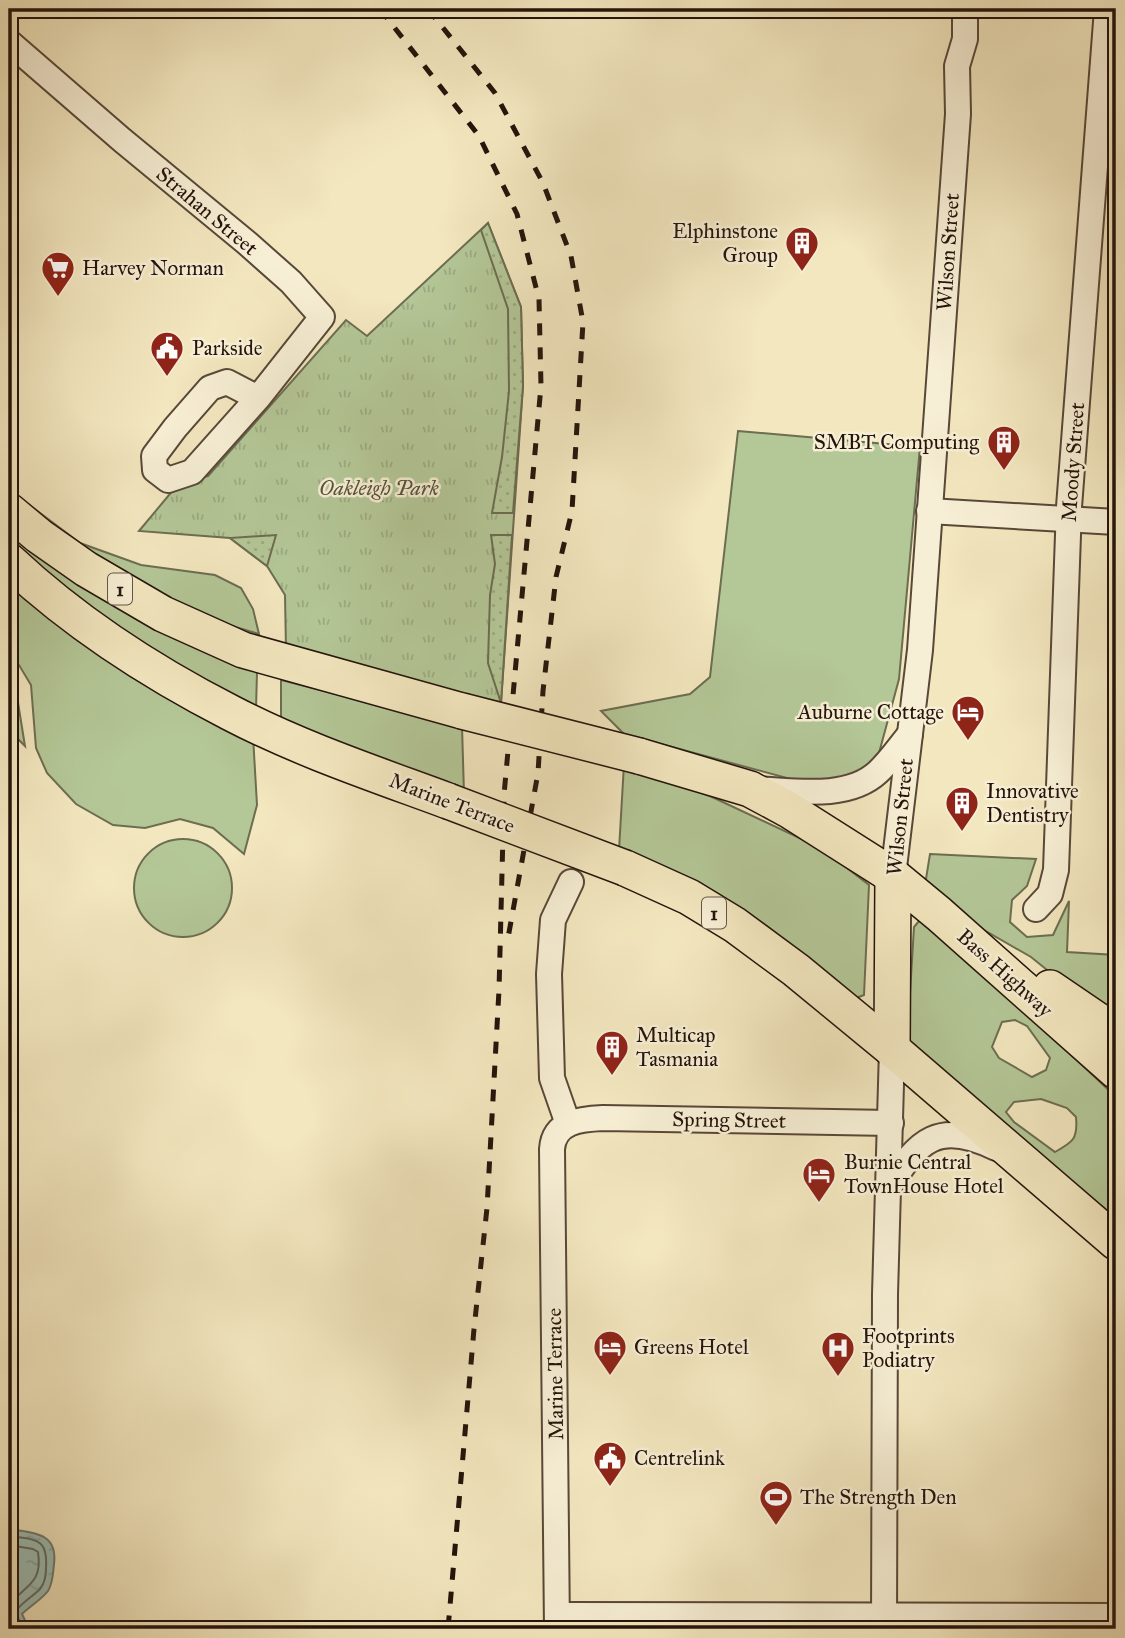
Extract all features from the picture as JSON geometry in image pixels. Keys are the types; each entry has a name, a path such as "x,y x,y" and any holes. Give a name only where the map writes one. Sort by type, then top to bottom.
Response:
{"highway":[{"name":"1","path":"9,511 86,569 163,614 243,650 320,673 639,756 750,789 789,810 893,876"},
{"name":"Marine Terrace","path":"9,561 36,586 126,653 232,714 308,748 625,868 689,897 735,925 796,970 892,1049"},
{"name":"Bass Highway","path":"893,876 1116,1071"},
{"name":"Wilson Street","path":"892,1049 893,876"},
{"path":"939,914 1097,1020 1116,1029"},
{"name":"1","path":"892,1049 1116,1242"}],"street":[{"name":"Wilson Street","path":"893,876 920,650 958,114 957,66 965,39 965,9"},
{"name":"Moody Street","path":"1035,909 1050,894 1056,870 1069,520 1107,9"},
{"name":"Strahan Street","path":"9,42 265,259 291,282 322,317 258,398 192,472 169,480 155,470 154,456 210,388 227,382 258,398"},
{"path":"929,510 1116,522"},
{"path":"750,789 812,792 837,790 864,782 879,771 910,734"},
{"path":"552,1149 556,1133 568,1124 555,1088 550,1060 551,930 558,906 571,881"},
{"name":"Wilson Street","path":"884,1622 887,1192 892,1049"},
{"name":"Marine Terrace","path":"550,1060 557,1622"},
{"name":"Spring Street","path":"568,1124 603,1118 891,1123"},
{"path":"887,1192 910,1156 931,1139 945,1134 973,1138 1022,1161"},
{"path":"557,1622 884,1622 1116,1616"}],"green space":[{"name":"Oakleigh Park","path":"488,223 521,307 523,386 501,703 286,650 285,595 267,566 230,538 139,531 179,483 208,476 346,320 367,336"},
{"path":"488,223 521,307 523,386 513,513 492,513 502,457 509,391 508,309 481,230"},
{"path":"738,431 920,447 899,679 879,753 868,771 809,784 624,734 601,711 690,694 710,677"},
{"path":"28,504 80,543 141,565 215,575 241,588 253,609 259,634 208,619 137,585 33,515"},
{"path":"9,529 257,671 256,710 238,703 70,597 9,543"},
{"path":"276,535 267,566 230,538"},
{"path":"491,535 512,535 501,703 488,663 490,595 495,564"},
{"path":"9,574 253,736 257,805 244,854 213,828 180,819 145,828 113,825 76,804 47,773 36,748 31,685 9,654"},
{"path":"9,674 16,690 25,746 9,730"},
{"path":"281,680 462,726 464,794 281,721"},
{"path":"624,764 710,796 821,848 869,885 864,995 856,998 768,927 694,883 619,850"},
{"path":"183,839 202,843 218,853 228,869 232,888 228,907 218,923 202,933 183,937 164,933 148,923 138,907 134,888 138,869 148,853 164,843"},
{"path":"930,854 1036,859 1027,886 1012,900 1010,922 1027,937 1053,935 1069,901 1067,952 1116,955 1116,1022 1109,1020 1031,957 984,930 925,885"},
{"path":"919,921 929,921 1116,1097 1116,1218 907,1043 914,927","holes":["1015,1020 1027,1026 1050,1058 1046,1070 1032,1077 999,1058 992,1047 1002,1022","1041,1099 1067,1108 1076,1117 1073,1139 1055,1152 1014,1122 1006,1112 1014,1102"]}],"water":[{"path":"9,1529 42,1536 48,1540 54,1553 50,1588 22,1614 29,1629 9,1629"}],"railway":[{"path":"380,9 479,136 517,214 539,299 541,386 504,795 499,990 487,1208 448,1629"},
{"path":"428,9 495,93 543,183 571,256 583,322 572,511 556,577 543,691 538,773 508,938"}],"place":[{"name":"Elphinstone Group","path":"802,273"},
{"name":"Harvey Norman","path":"58,298"},
{"name":"Parkside","path":"167,378"},
{"name":"SMBT Computing","path":"1004,472"},
{"name":"Auburne Cottage","path":"968,742"},
{"name":"Innovative Dentistry","path":"962,833"},
{"name":"Multicap Tasmania","path":"612,1077"},
{"name":"Burnie Central TownHouse Hotel","path":"819,1204"},
{"name":"Greens Hotel","path":"610,1377"},
{"name":"Footprints Podiatry","path":"838,1378"},
{"name":"Centrelink","path":"610,1488"},
{"name":"The Strength Den","path":"776,1527"}]}
